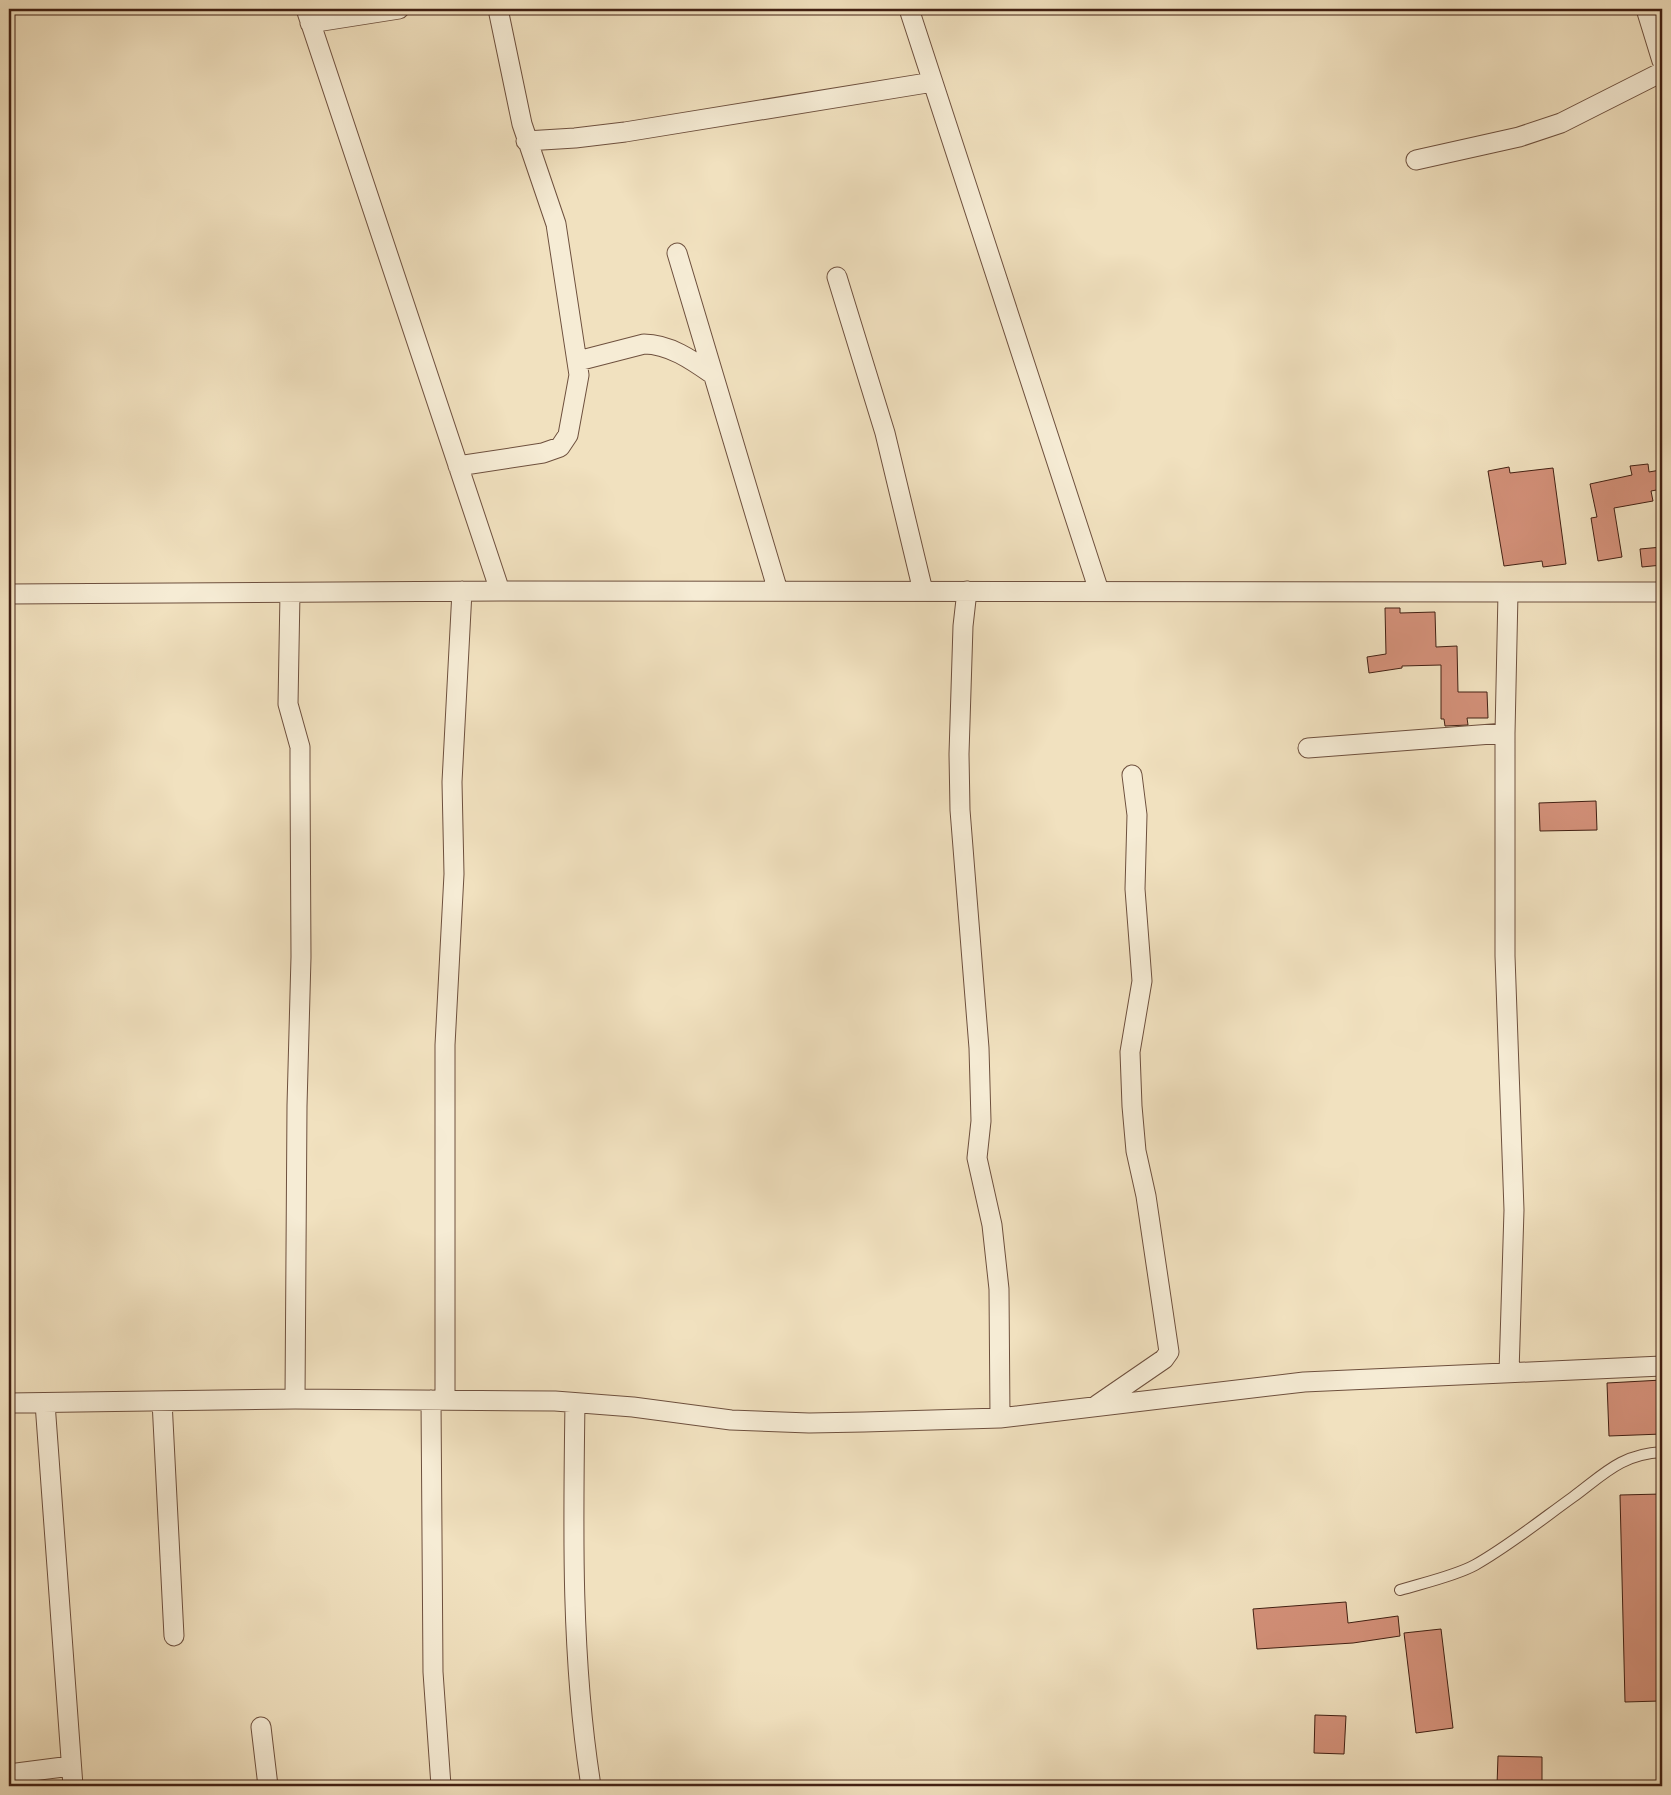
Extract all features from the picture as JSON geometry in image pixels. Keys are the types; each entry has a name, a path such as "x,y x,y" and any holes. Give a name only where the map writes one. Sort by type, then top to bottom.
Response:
{"street":[{"path":"399,9 308,16 500,591"},
{"path":"458,466 543,453 560,447 568,434 578,385 578,361 556,224 526,141 498,9"},
{"path":"909,9 1099,591"},
{"path":"1646,9 1662,61"},
{"path":"1416,160 1519,137 1561,123 1662,72"},
{"path":"526,141 625,132 933,82"},
{"path":"677,253 778,591"},
{"path":"838,277 885,433 923,591"},
{"path":"578,361 644,344 655,344 679,354 712,374"},
{"path":"441,1786 433,1672 445,1045 454,874 452,774 462,591"},
{"path":"9,594 462,591 1662,592"},
{"path":"968,591 963,626 959,754 960,810 979,1048 981,1121 977,1158 992,1225 999,1289 1000,1418"},
{"path":"290,593 288,704 300,747 301,957 297,1106 295,1399"},
{"path":"1508,593 1505,733 1505,956 1514,1210 1509,1373"},
{"path":"1308,748 1505,733"},
{"path":"1094,1407 1164,1359 1169,1352 1146,1196 1136,1151 1132,1106 1130,1052 1142,981 1135,889 1137,815 1132,775"},
{"path":"9,1403 295,1399 575,1403 633,1407 731,1420 809,1423 1000,1418 1304,1382 1662,1366"},
{"path":"162,1401 174,1636"},
{"path":"45,1403 73,1786"},
{"path":"575,1403 573,1539 580,1686 591,1786"},
{"path":"261,1728 268,1786"},
{"path":"9,1774 72,1766"}],"lane":[{"path":"1400,1590 1473,1566 1568,1500 1598,1475 1643,1453 1662,1452"}],"building":[{"path":"1648,464 1649,472 1660,470 1662,489 1651,491 1653,501 1614,508 1622,557 1598,561 1591,518 1597,517 1590,484 1632,475 1630,466"},
{"path":"1509,467 1510,473 1553,468 1566,564 1543,567 1542,561 1504,566 1488,471"},
{"path":"1662,547 1662,565 1642,567 1640,549"},
{"path":"1385,608 1400,608 1400,613 1435,612 1436,647 1457,646 1458,692 1487,692 1488,718 1467,718 1468,725 1445,726 1444,719 1441,719 1441,665 1402,666 1402,668 1369,673 1367,657 1386,654"},
{"path":"1596,801 1597,830 1540,831 1539,803"},
{"path":"1662,1380 1662,1434 1609,1436 1607,1383"},
{"path":"1662,1494 1662,1611 1657,1611 1660,1701 1625,1702 1620,1495"},
{"path":"1346,1602 1348,1623 1398,1616 1400,1636 1353,1643 1257,1649 1253,1609"},
{"path":"1441,1629 1453,1728 1416,1733 1404,1633"},
{"path":"1315,1715 1346,1716 1344,1754 1314,1753"},
{"path":"1498,1756 1542,1757 1542,1786 1497,1786"}]}
